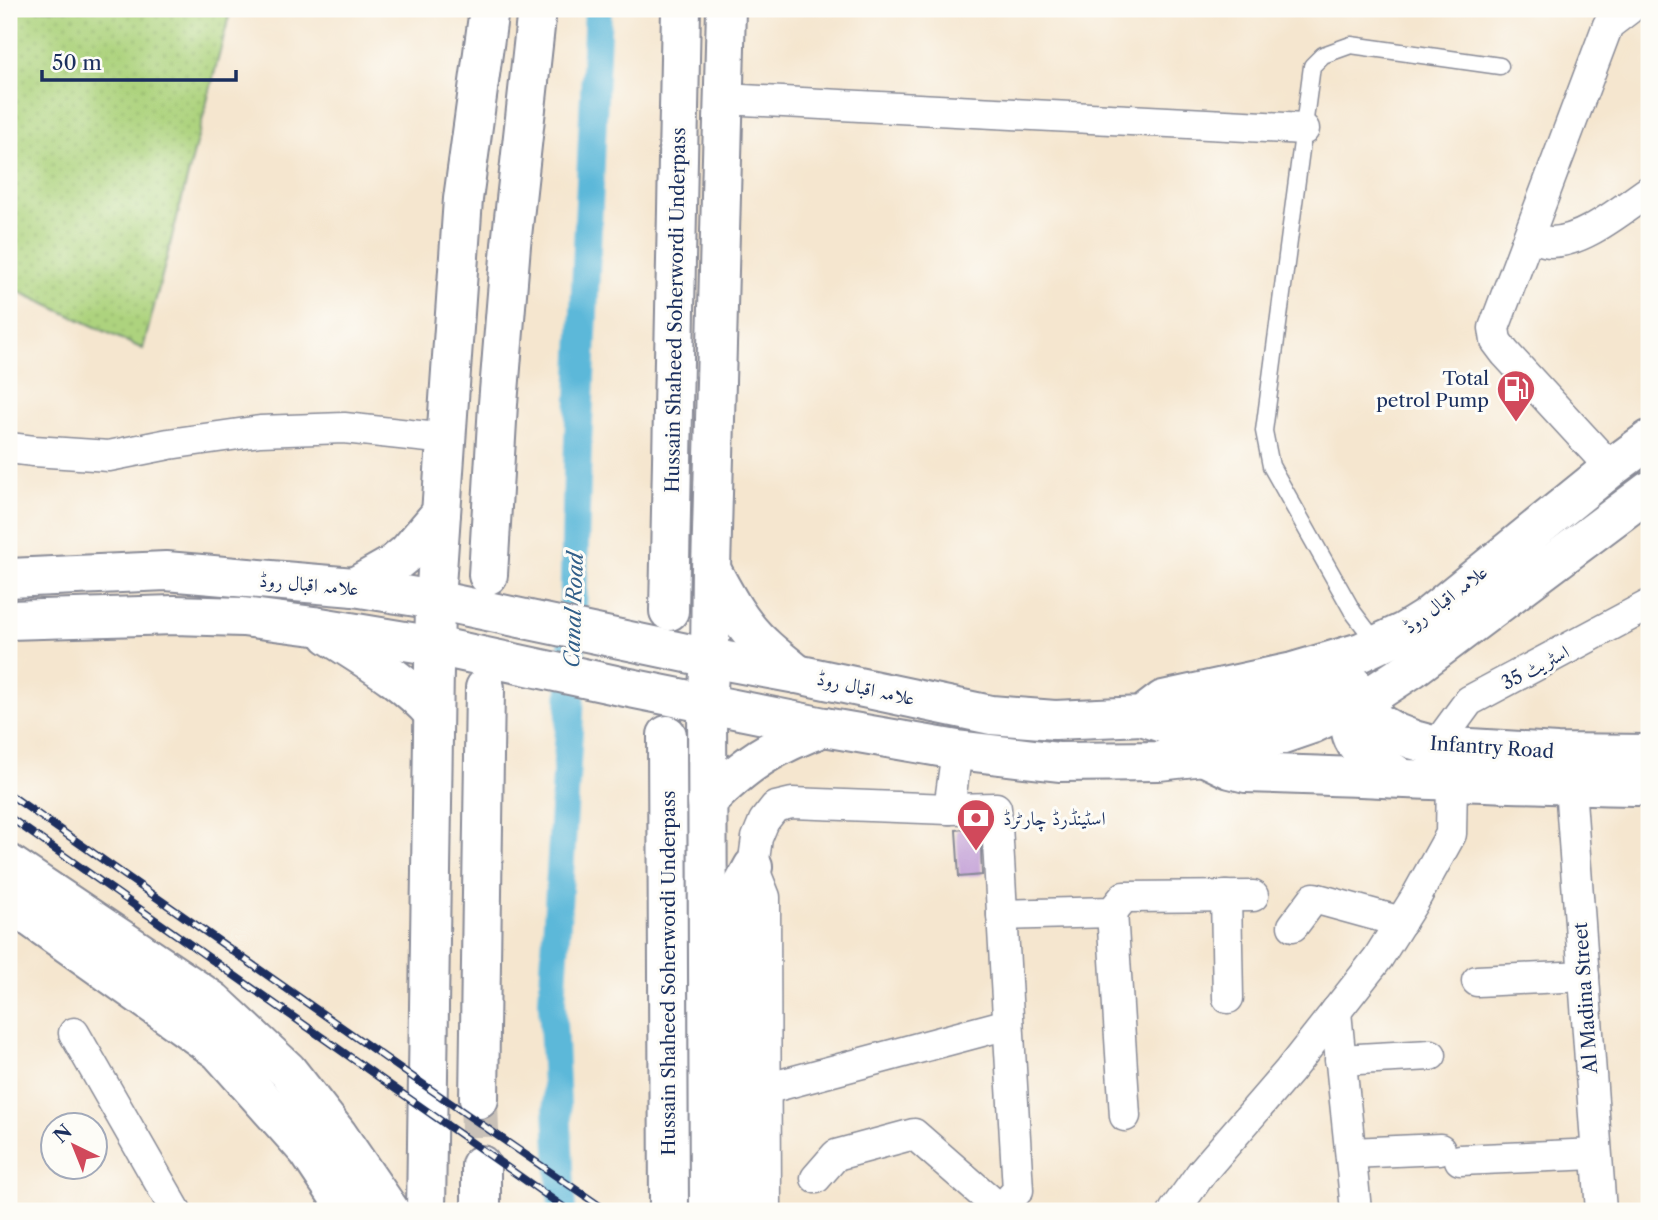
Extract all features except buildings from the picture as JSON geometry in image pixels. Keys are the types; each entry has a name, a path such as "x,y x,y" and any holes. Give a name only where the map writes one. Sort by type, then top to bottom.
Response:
{"main road":[{"path":"426,1211 436,600 463,199 489,9"},
{"path":"488,575 511,245 537,9"},
{"name":"Hussain Shaheed Soherwordi Underpass","path":"669,611 681,9"},
{"path":"709,1211 707,704 726,9"},
{"name":"علامہ اقبال روڈ","path":"9,578 166,571 354,587 436,600 710,659 797,674 991,715 1055,720 1142,716 1163,700 1293,672 1369,649 1425,619 1649,440"},
{"name":"علامہ اقبال روڈ","path":"9,620 174,615 243,617 435,646 707,704 957,750 1059,762 1159,761 1203,756 1284,735 1378,691 1413,668 1649,491"},
{"path":"354,587 391,566 407,553 441,513"},
{"path":"710,569 747,628 797,674"},
{"path":"314,626 394,677 433,713"},
{"path":"1369,649 1350,706 1350,733 1354,743 1366,754 1401,778"},
{"path":"479,1099 485,688"},
{"name":"Infantry Road","path":"1142,716 1168,725 1213,718 1317,692 1326,693 1396,733 1436,746 1557,753 1649,754"},
{"path":"707,802 732,777 760,756 791,739 824,727"},
{"name":"Hussain Shaheed Soherwordi Underpass","path":"667,735 668,1211"},
{"name":"Infantry Road","path":"1203,756 1230,769 1246,773 1570,786 1649,786"},
{"path":"9,864 213,1001 287,1070 338,1135 390,1211"},
{"path":"737,1211 735,900 753,867"},
{"path":"9,902 219,1051 308,1151 348,1211"},
{"path":"481,1165 481,1211"}],"street":[{"path":"1611,468 1496,341 1494,328 1608,26 1629,9"},
{"path":"724,99 1304,129"},
{"path":"1529,236 1548,242 1583,235 1649,191"},
{"path":"9,448 109,456 260,431 344,428 447,439"},
{"name":"اسٹریٹ 35","path":"1436,746 1469,701 1649,606"},
{"path":"949,809 957,750"},
{"path":"1174,1211 1202,1172 1289,1071 1378,958 1451,834 1452,780"},
{"name":"Al Madina Street","path":"1570,786 1601,1211"},
{"path":"766,1211 765,897 753,867 757,838 764,821 775,807 792,803 949,809 996,808 1018,1190 1000,1210 914,1134 836,1155 816,1178"},
{"path":"1125,1115 1112,912 1124,897 1240,896 1228,998"},
{"path":"1293,926 1314,898 1401,922"},
{"path":"1002,915 1112,912"},
{"path":"1478,981 1584,976"},
{"path":"1336,1011 1356,1211"},
{"path":"765,1089 1008,1024"},
{"path":"74,1033 176,1211"},
{"path":"1340,1060 1431,1055"},
{"path":"1351,1153 1596,1154"}],"lane":[{"path":"1369,649 1353,612 1271,466 1264,431 1312,66 1323,55 1351,45 1500,66"}],"green space":[{"path":"9,9 231,9 143,349 9,287"}],"waterway":[{"name":"Canal Road","path":"562,1211 552,1001 570,714 578,442 598,9"}],"tunnel":[{"path":"479,1099 481,1165"}],"railway":[{"path":"9,794 607,1211"},
{"path":"9,817 569,1211"}],"place":[{"name":"Total petrol Pump","path":"1516,423"},
{"name":"اسٹینڈرڈ چارٹرڈ","path":"976,852"}]}
